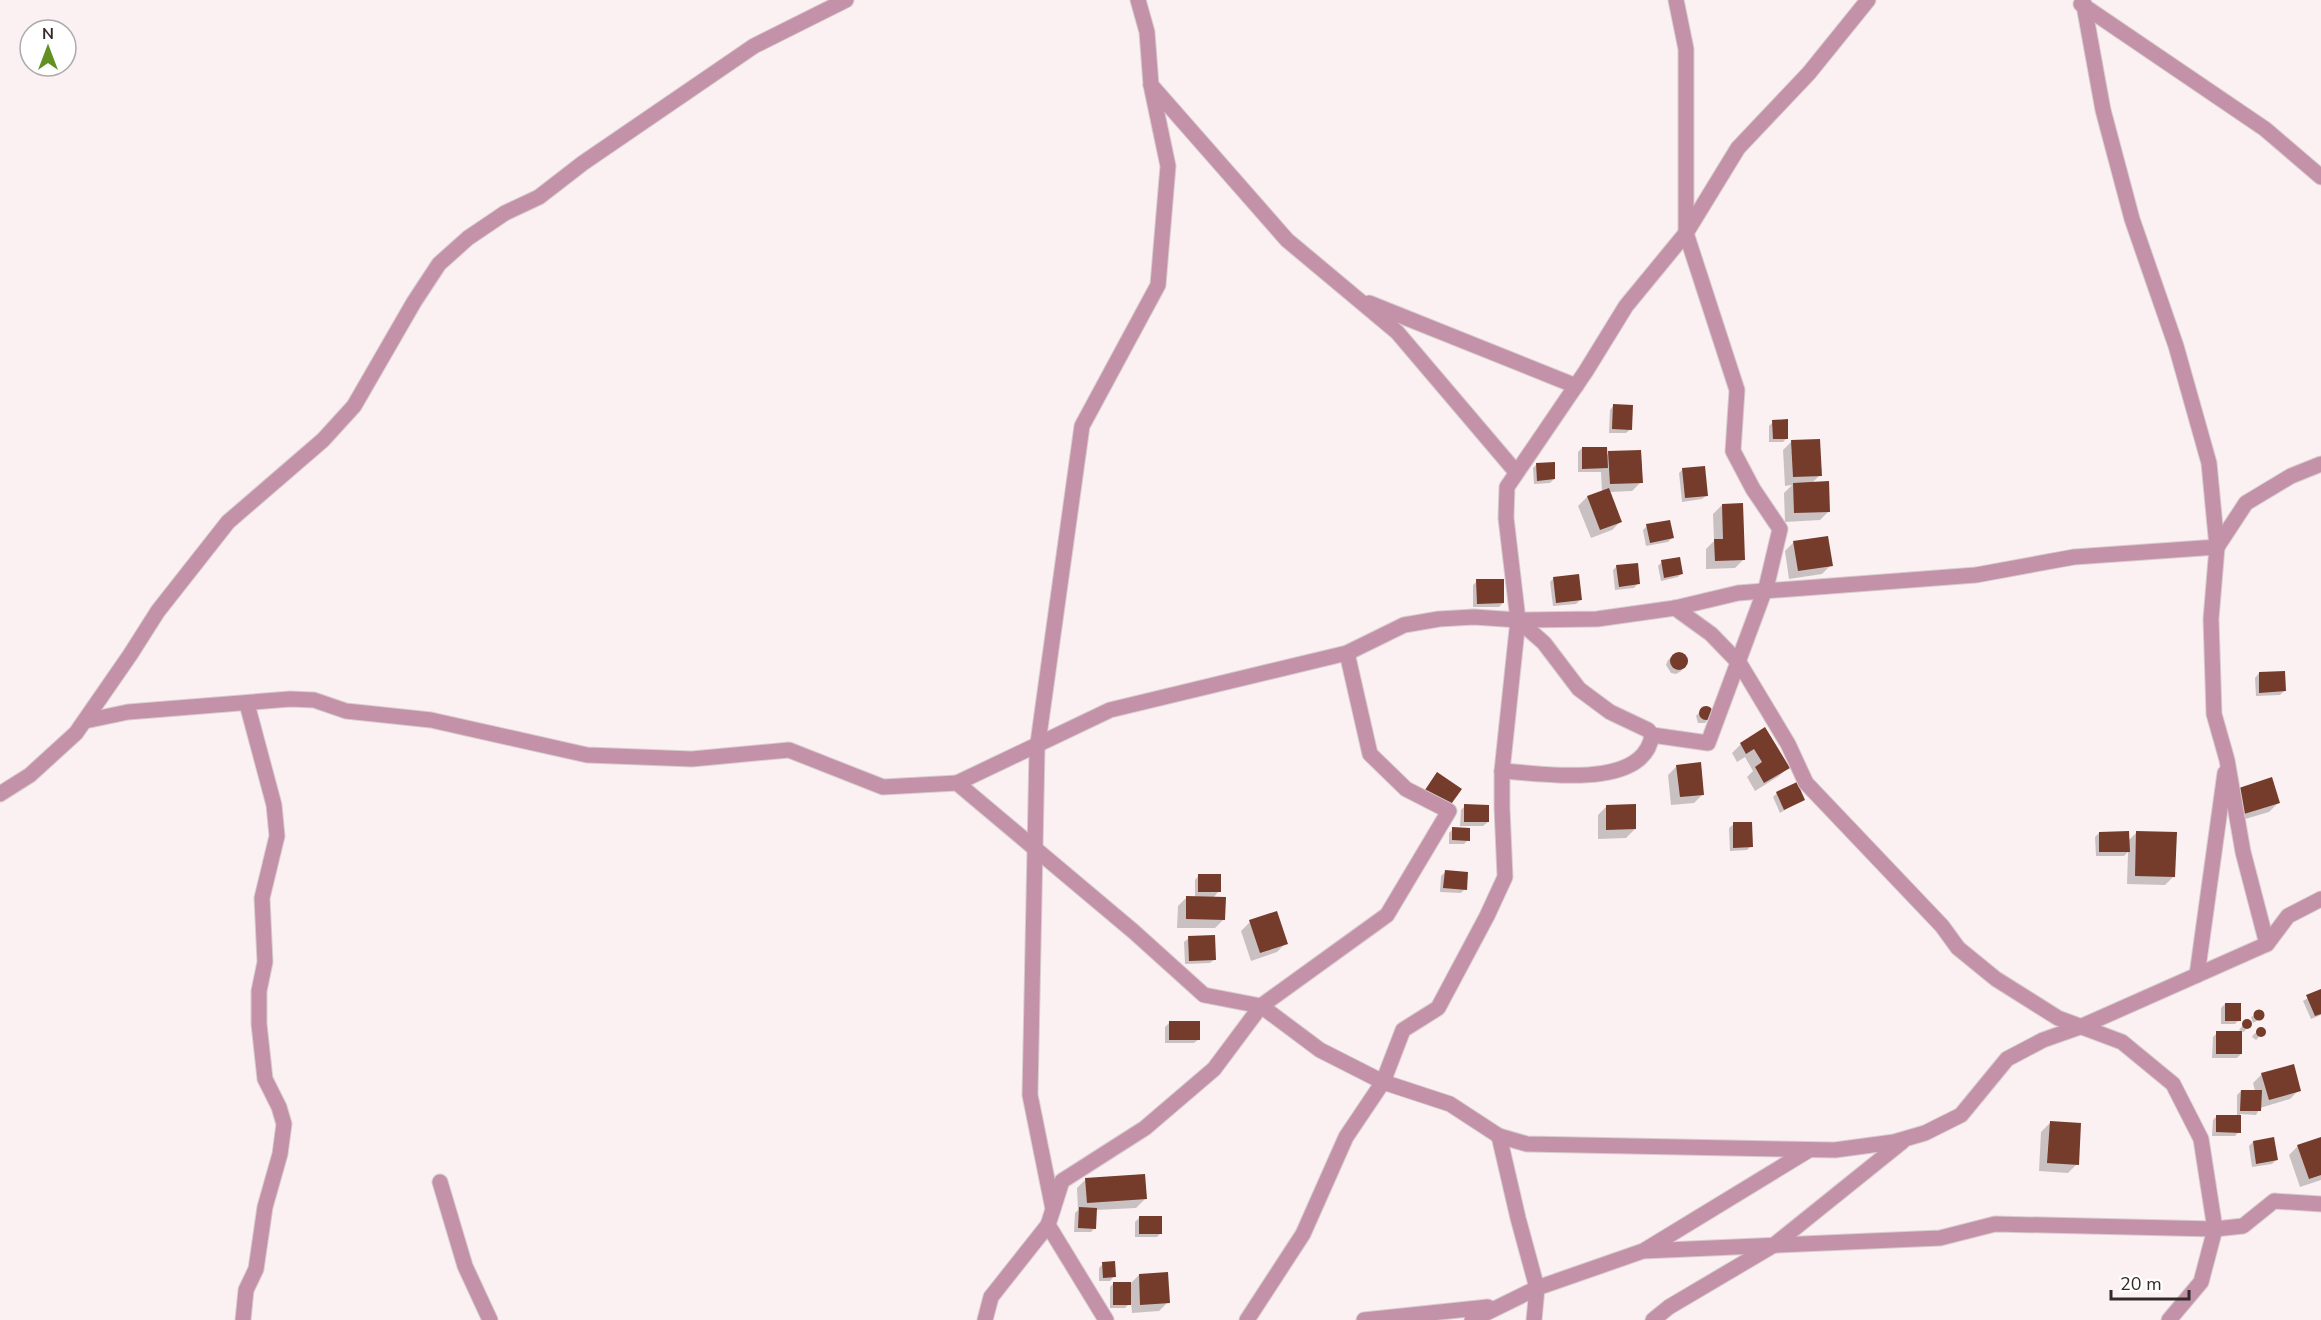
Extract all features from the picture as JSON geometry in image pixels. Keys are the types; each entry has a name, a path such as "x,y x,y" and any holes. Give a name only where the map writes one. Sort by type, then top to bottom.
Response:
{"street":[{"path":"0,794 30,775 76,733 158,611 228,522 323,440 354,406 414,302 439,264 468,238 504,213 538,197 583,163 754,46 846,0"},
{"path":"1053,1209 1030,1095 1037,745 1082,426 1158,285 1168,166 1151,85 1147,32 1138,0"},
{"path":"1518,620 1544,643 1579,689 1610,712 1648,730 1652,735 1708,743 1764,591 1780,529 1753,489 1733,451 1737,390 1686,233 1686,49 1676,0"},
{"path":"1247,1320 1303,1234 1346,1137 1383,1082 1403,1030 1438,1008 1505,877 1502,771 1518,620 1506,518 1507,487 1515,472 1576,386 1626,306 1686,233 1738,148 1809,73 1868,0"},
{"path":"2081,2 2265,129 2321,177"},
{"path":"2081,2 2103,110 2132,219 2176,346 2209,463 2217,547 2211,619 2214,714 2227,760 2243,852 2267,944"},
{"path":"1151,85 1287,240 1397,332 1515,472"},
{"path":"1355,297 1576,386"},
{"path":"2217,547 2246,502 2291,476 2321,464"},
{"path":"85,721 128,712 290,699 314,700 346,711 431,720 587,755 692,759 789,750 883,787 957,783 1110,710 1347,653 1404,625 1438,619 1462,618 1597,619 1675,608 1738,593 1976,575 2074,557 2217,547"},
{"path":"1675,608 1711,634 1738,661 1788,744 1806,783 1942,926 1955,945 1996,979 2058,1018 2121,1042 2173,1084 2201,1139 2215,1230 2201,1282 2169,1320"},
{"path":"985,1320 991,1297 1048,1225 1062,1181 1145,1128 1214,1069 1262,1006 1387,915 1449,811 1406,789 1370,754 1347,653"},
{"path":"243,1320 246,1290 256,1269 265,1207 280,1154 284,1124 279,1107 265,1079 259,1024 259,991 265,962 262,898 277,836 274,805 247,704"},
{"path":"1502,771 1581,775 1617,771 1632,765 1650,744 1652,735"},
{"path":"2197,975 2227,760"},
{"path":"957,783 1133,931 1204,995 1262,1006 1320,1050 1383,1082 1450,1104 1499,1136 1538,1145 1835,1150 1894,1142 1925,1133 1961,1114 2007,1059 2043,1040 2080,1027 2267,944 2288,916 2321,900"},
{"path":"1499,1136 1537,1288 1534,1320"},
{"path":"1653,1320 1669,1307 1774,1245 1907,1138"},
{"path":"1472,1320 1537,1288 1643,1251 1809,1150"},
{"path":"440,1182 465,1266 490,1320"},
{"path":"1643,1251 1940,1239 1995,1224 2215,1230 2243,1226 2274,1201 2321,1204"},
{"path":"1048,1225 1106,1320"},
{"path":"1364,1320 1500,1306"}],"building":[{"path":"1613,404 1633,405 1632,430 1612,429"},
{"path":"1788,419 1788,439 1773,439 1772,420"},
{"path":"1820,439 1822,476 1793,477 1791,440"},
{"path":"1582,447 1607,447 1608,468 1582,469"},
{"path":"1641,450 1643,483 1610,484 1608,451"},
{"path":"1555,462 1555,479 1537,481 1536,463"},
{"path":"1705,466 1708,496 1685,498 1682,468"},
{"path":"1829,481 1830,512 1794,513 1793,483"},
{"path":"1609,488 1622,522 1600,530 1587,496"},
{"path":"1743,503 1745,560 1715,561 1714,539 1723,539 1722,504"},
{"path":"1670,520 1674,538 1650,543 1646,524"},
{"path":"1828,536 1833,566 1798,571 1793,541"},
{"path":"1680,557 1683,574 1664,578 1661,560"},
{"path":"1638,563 1640,584 1619,587 1616,565"},
{"path":"1579,574 1582,600 1556,603 1553,577"},
{"path":"1476,579 1504,579 1504,603 1477,604"},
{"path":"1675,652 1683,652 1688,657 1686,668 1675,670 1670,665 1670,657"},
{"path":"2285,671 2286,691 2259,693 2259,672"},
{"path":"1706,706 1711,708 1713,713 1711,718 1706,720 1701,718 1699,713 1701,708"},
{"path":"1765,727 1790,768 1764,783 1755,767 1762,762 1754,749 1746,754 1740,743"},
{"path":"1701,762 1704,795 1680,797 1676,765"},
{"path":"1437,772 1462,789 1449,807 1425,790"},
{"path":"2272,777 2280,803 2244,814 2236,789"},
{"path":"1797,782 1805,800 1784,810 1776,792"},
{"path":"1464,804 1489,805 1489,822 1464,822"},
{"path":"1636,804 1636,829 1606,830 1606,805"},
{"path":"1733,822 1752,822 1753,847 1733,848"},
{"path":"1452,827 1470,828 1470,841 1452,840"},
{"path":"2129,831 2130,852 2099,852 2099,832"},
{"path":"2136,831 2177,832 2175,877 2135,876"},
{"path":"1445,870 1468,872 1467,890 1443,888"},
{"path":"1198,874 1221,874 1221,892 1198,892"},
{"path":"1186,896 1226,897 1225,920 1186,919"},
{"path":"1277,911 1288,944 1260,953 1249,920"},
{"path":"1215,935 1216,960 1189,961 1188,936"},
{"path":"2321,989 2321,1014 2315,1016 2306,995"},
{"path":"2225,1003 2241,1003 2241,1021 2225,1021"},
{"path":"2259,1010 2263,1011 2263,1019 2259,1020 2255,1019 2254,1015 2255,1011"},
{"path":"2247,1019 2252,1024 2247,1029 2242,1024"},
{"path":"1169,1021 1200,1021 1200,1040 1169,1040"},
{"path":"2261,1027 2266,1032 2261,1037 2256,1032"},
{"path":"2216,1031 2242,1031 2242,1054 2216,1054"},
{"path":"2294,1064 2301,1091 2269,1100 2261,1073"},
{"path":"2241,1090 2262,1090 2261,1111 2240,1111"},
{"path":"2216,1115 2241,1115 2241,1133 2216,1132"},
{"path":"2050,1121 2081,1123 2079,1165 2047,1163"},
{"path":"2274,1137 2278,1160 2256,1164 2253,1141"},
{"path":"2321,1137 2321,1175 2309,1179 2297,1145"},
{"path":"1145,1174 1147,1199 1087,1203 1085,1178"},
{"path":"1079,1207 1097,1208 1096,1229 1078,1228"},
{"path":"1139,1216 1162,1216 1162,1234 1139,1234"},
{"path":"1115,1261 1116,1277 1103,1278 1102,1262"},
{"path":"1168,1272 1170,1303 1140,1305 1139,1274"},
{"path":"1113,1282 1131,1282 1131,1305 1113,1305"}]}
